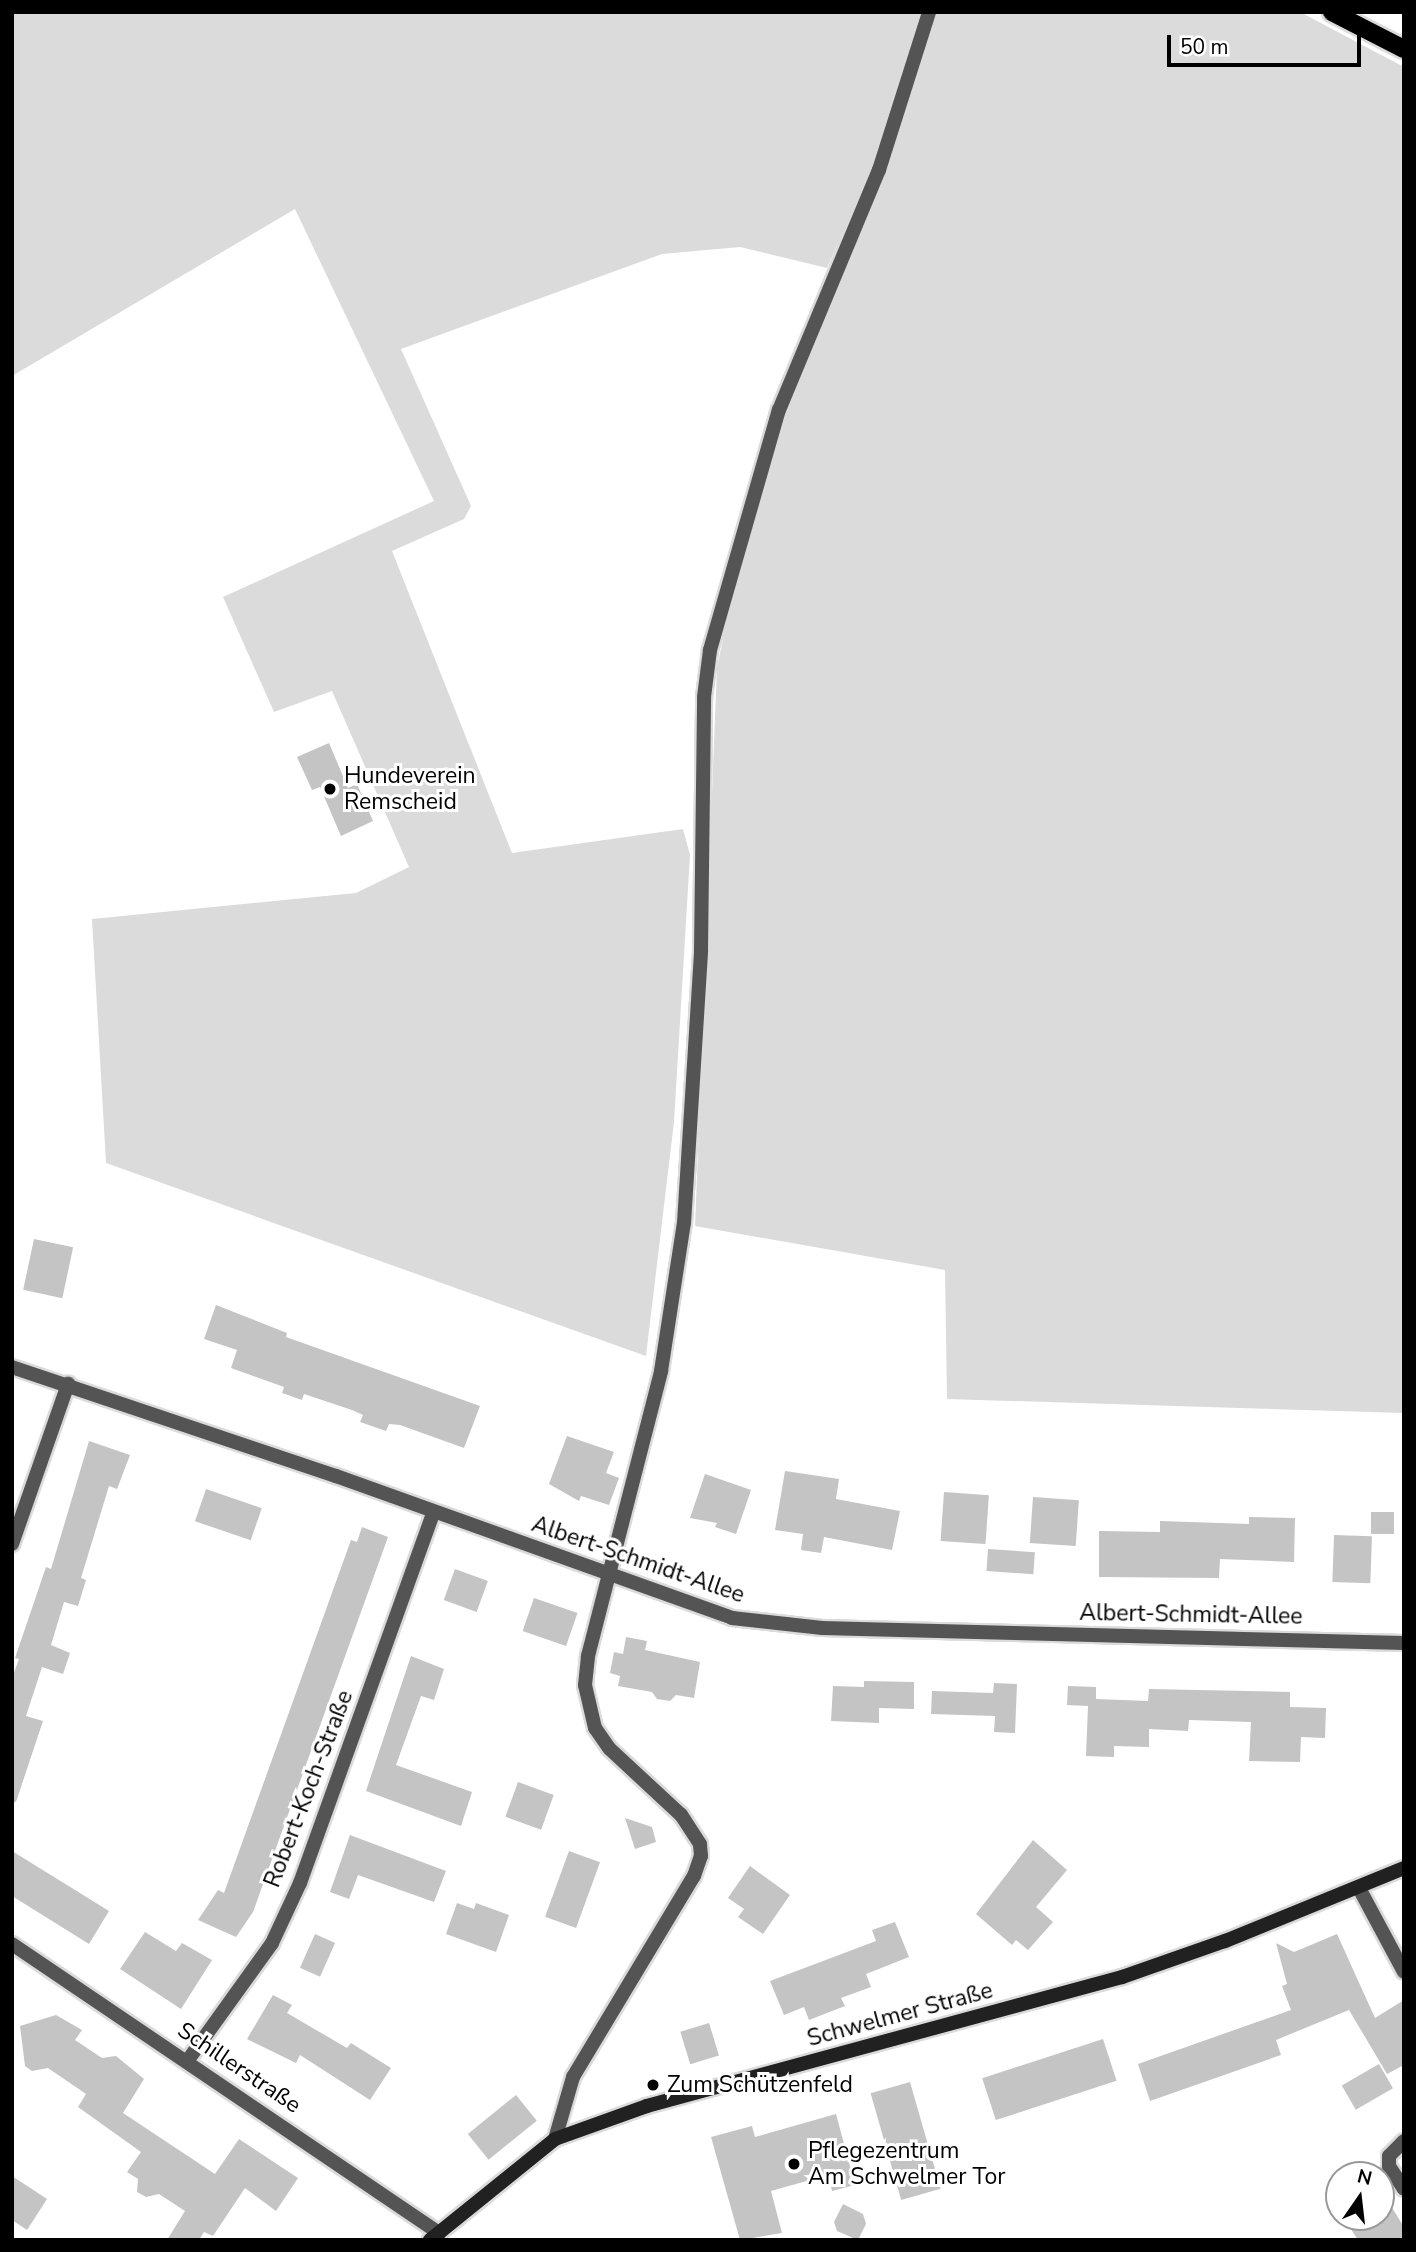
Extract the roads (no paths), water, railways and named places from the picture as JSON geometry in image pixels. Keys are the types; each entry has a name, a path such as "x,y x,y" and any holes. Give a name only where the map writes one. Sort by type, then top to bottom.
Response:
{"main road":[{"path":"1332,12 1404,49"}],"street":[{"path":"555,2139 573,2077 694,1876 701,1856 700,1844 681,1815 609,1748 595,1728 585,1685 609,1574 661,1371 684,1223 701,951 704,696 710,650 779,410 884,158 929,12"},
{"name":"Albert-Schmidt-Allee","path":"12,1367 68,1384 732,1618 771,1624 1404,1643"},
{"path":"12,1544 68,1384"},
{"name":"Robert-Koch-Straße","path":"188,2060 272,1943 300,1883 433,1514"},
{"name":"Schwelmer Straße","path":"434,2236 555,2139 647,2106 1122,1977 1359,1888 1404,1868"},
{"path":"1359,1888 1404,1972"},
{"name":"Schillerstraße","path":"12,1944 188,2060 434,2236"},
{"path":"1404,2141 1389,2156 1389,2166 1404,2189"}],"place":[{"name":"Hundeverein Remscheid","path":"330,789"},
{"name":"Zum Schützenfeld","path":"653,2085"},
{"name":"Pflegezentrum Am Schwelmer Tor","path":"794,2164"}]}
